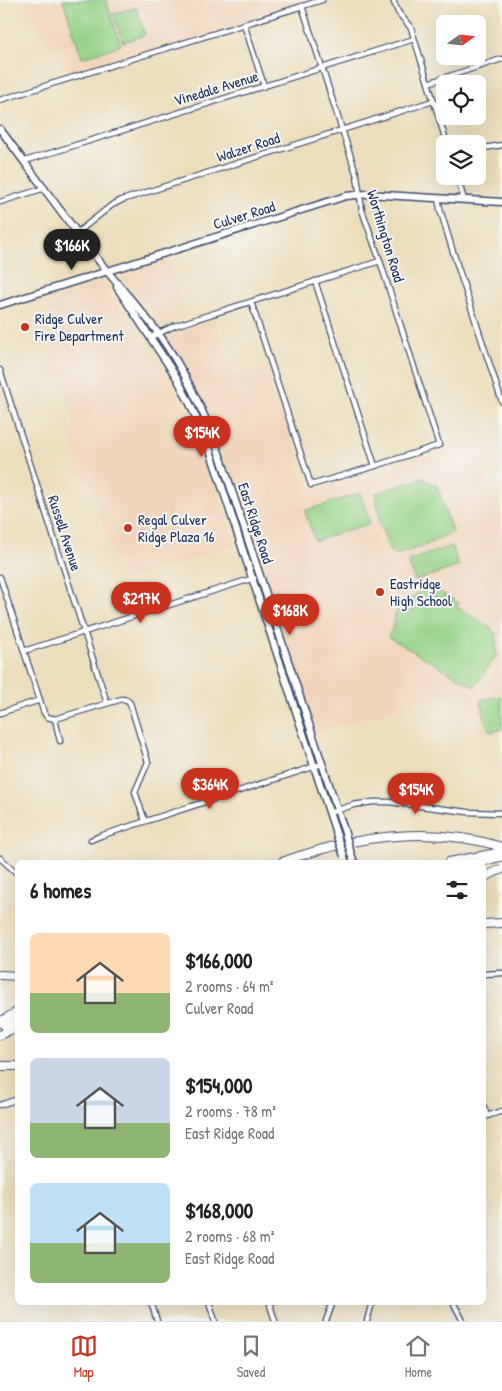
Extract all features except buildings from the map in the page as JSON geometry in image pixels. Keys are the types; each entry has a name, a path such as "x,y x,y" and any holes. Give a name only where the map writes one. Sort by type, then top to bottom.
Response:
{"highway":[{"path":"289,860 345,843 399,835 446,835 477,840 502,847"},
{"path":"463,860 499,855"},
{"path":"486,860 499,855"},
{"path":"486,871 502,867"},
{"path":"486,876 502,867"},
{"path":"486,924 501,923"},
{"path":"0,975 15,976"},
{"path":"0,1022 15,1013"},
{"path":"0,1027 15,1020"},
{"path":"0,1036 15,1028"},
{"path":"0,1066 15,1066"}],"main road":[{"name":"East Ridge Road","path":"0,128 107,271 158,333 185,377 213,436 344,830 346,859"},
{"name":"Culver Road","path":"0,305 346,196 358,194 502,202"},
{"name":"East Ridge Road","path":"107,271 177,378 202,429 218,471 329,813 346,859"}],"street":[{"path":"0,100 322,0"},
{"path":"392,0 398,12 411,28 444,135"},
{"name":"Worthington Road","path":"302,6 356,176 362,210 439,444 375,466"},
{"path":"244,24 264,86"},
{"name":"Vinedale Avenue","path":"24,161 414,39"},
{"path":"428,83 502,59"},
{"name":"Walzer Road","path":"78,232 112,205 122,200 434,101"},
{"path":"486,148 502,145"},
{"path":"460,185 464,200"},
{"path":"0,202 45,188"},
{"path":"438,198 450,243 502,402"},
{"path":"151,337 174,326 380,261"},
{"path":"251,302 311,485 375,466 315,281"},
{"name":"Russell Avenue","path":"0,370 106,703"},
{"path":"24,651 259,576"},
{"path":"0,577 45,715 49,719 55,719 125,699 131,706 148,762 135,792 145,821"},
{"path":"0,713 40,700"},
{"path":"55,719 60,741"},
{"path":"91,840 322,764"},
{"path":"329,813 361,804 381,802 468,812 502,813"},
{"path":"0,858 15,871"},
{"path":"486,974 502,973"},
{"path":"0,1105 15,1099"},
{"path":"486,1117 502,1112"},
{"path":"152,1305 157,1321"},
{"path":"210,1305 215,1321"},
{"path":"270,1305 275,1321"},
{"path":"326,1321 332,1305"},
{"path":"367,1321 371,1305"},
{"path":"455,1305 463,1321"}],"shaded area":[{"path":"23,0 322,0 71,78"},
{"path":"167,258 186,318 166,325 142,301 124,279 127,272"},
{"path":"97,284 101,285 137,330 175,390 193,428 236,545 122,582 89,481 84,482 68,431 75,428 53,355 47,344 59,341 42,299 51,299"},
{"path":"212,316 232,376 268,365 308,492 474,443 502,530 502,734 481,739 464,688 314,734 226,463 165,337 169,330"}],"green space":[{"path":"63,0 106,0 121,45 82,58"},
{"path":"136,7 145,35 123,42 113,14"},
{"path":"422,478 437,486 452,532 426,545 396,555 390,551 380,523 376,493"},
{"path":"360,493 370,523 315,541 305,511"},
{"path":"452,546 459,566 415,581 408,561"},
{"path":"426,584 459,603 457,607 491,628 496,635 496,656 475,687 388,637 393,627 395,615 402,604 415,596"},
{"path":"502,696 502,729 492,732 488,729 480,700"}],"place":[{"name":"Ridge Culver Fire Department","path":"25,327"},
{"name":"Regal Culver Ridge Plaza 16","path":"128,528"},
{"name":"Eastridge High School","path":"380,592"}]}
